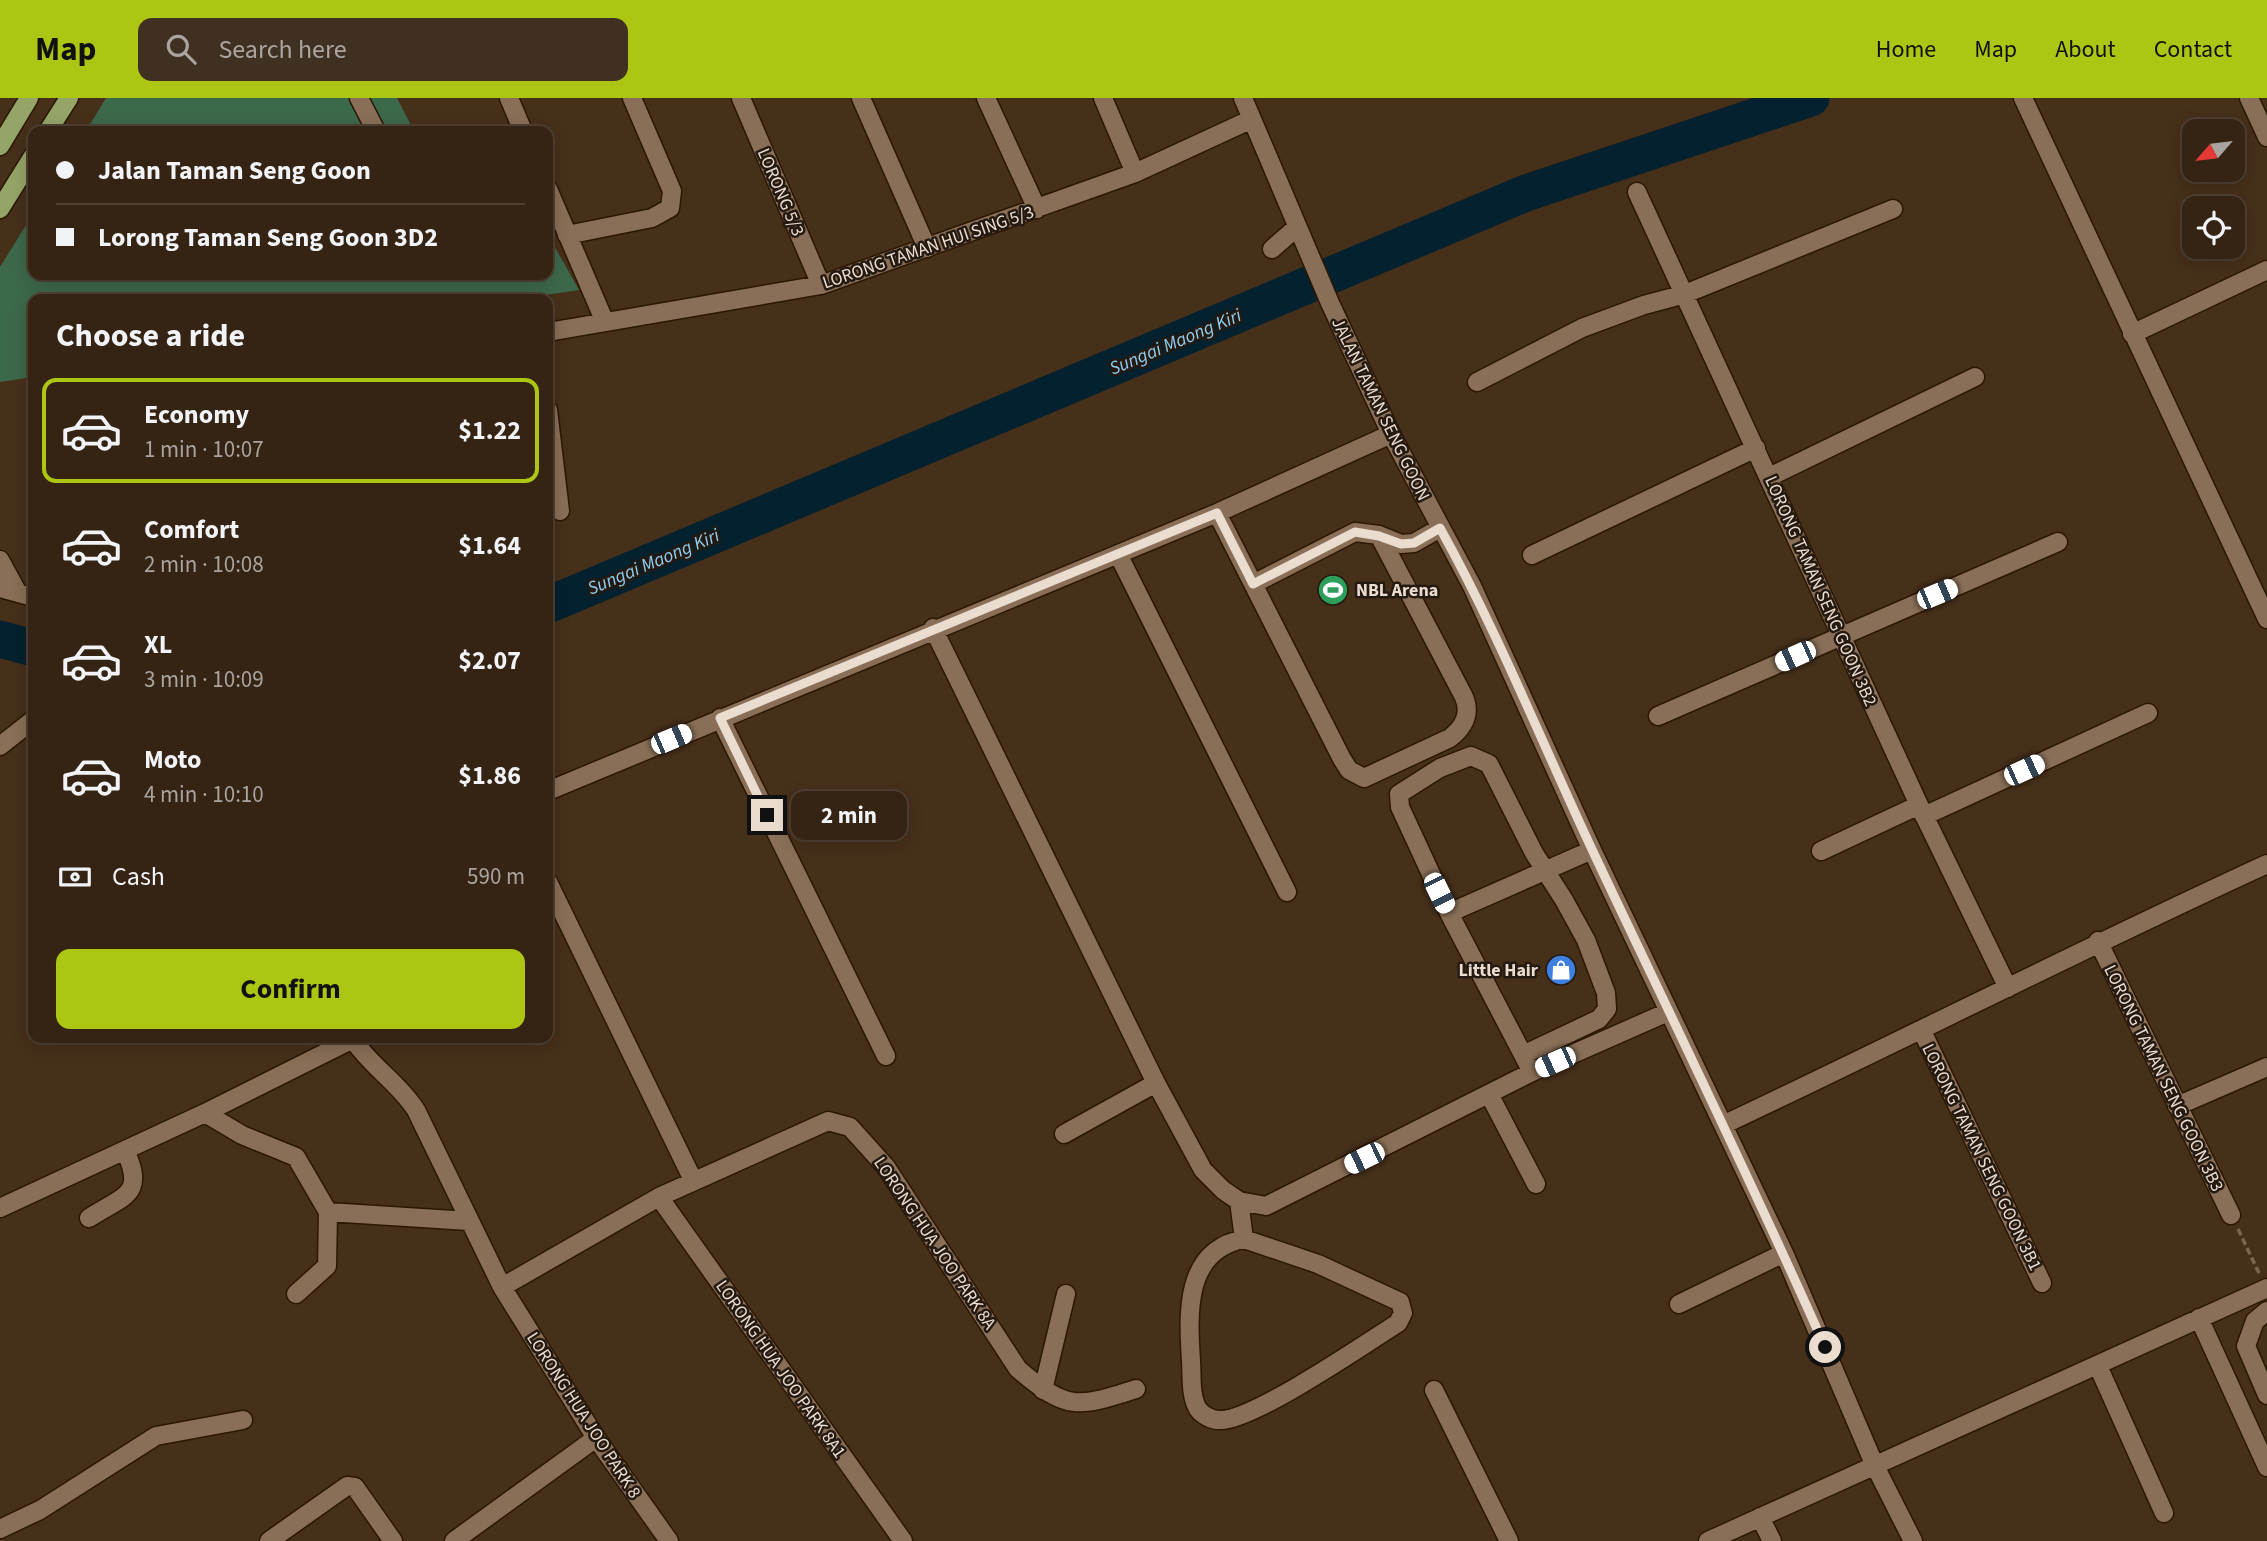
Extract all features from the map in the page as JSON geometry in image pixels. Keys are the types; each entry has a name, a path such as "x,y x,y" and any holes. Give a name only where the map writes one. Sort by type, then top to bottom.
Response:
{"main road":[{"path":"0,146 29,98"},
{"path":"51,126 69,98"},
{"path":"0,209 28,164"}],"street":[{"path":"359,98 373,126"},
{"path":"509,98 521,126"},
{"path":"567,235 652,218 670,208 672,191 632,98"},
{"name":"LORONG 5/3","path":"741,98 821,285"},
{"path":"860,98 928,248"},
{"path":"986,98 1037,209"},
{"path":"1103,98 1135,173"},
{"name":"JALAN TAMAN SENG GOON","path":"1243,98 1330,303 1391,434 1472,586 1592,850 1784,1253 1875,1465 1913,1541"},
{"path":"2023,98 2267,619"},
{"path":"2249,98 2267,137"},
{"name":"LORONG TAMAN HUI SING 5/3","path":"553,331 604,320 821,285 1135,173 1252,119"},
{"name":"LORONG TAMAN SENG GOON 3B2","path":"1637,192 1840,636 2008,988"},
{"path":"553,201 604,320"},
{"path":"1477,382 1582,328 1644,305 1685,294 1893,209"},
{"path":"1272,248 1296,228"},
{"path":"2132,334 2267,270"},
{"path":"1769,477 1975,377"},
{"path":"553,789 933,628 1217,513 1391,434"},
{"path":"1532,555 1756,448"},
{"path":"553,452 560,511"},
{"path":"1217,513 1342,759 1349,770 1364,778 1450,738 1461,729 1467,717 1464,697 1379,536"},
{"path":"1253,584 1355,532 1379,536 1401,544 1414,543 1440,528"},
{"path":"1658,716 2058,542"},
{"path":"1118,554 1287,892"},
{"path":"0,560 17,593"},
{"path":"933,628 1156,1083 1203,1170 1223,1191 1239,1201 1266,1206 1490,1096 1532,1072 1668,1012"},
{"path":"1821,851 2148,713"},
{"path":"720,718 886,1056"},
{"path":"0,746 28,724"},
{"path":"1523,1055 1599,1019 1607,1009 1606,993 1586,940 1545,870 1489,764 1471,756 1440,768 1399,794 1400,807 1449,913 1523,1055 1532,1072"},
{"path":"1449,913 1592,850"},
{"path":"1723,1125 1922,1031 2098,941 2267,864"},
{"path":"553,892 693,1180"},
{"name":"LORONG TAMAN SENG GOON 3B3","path":"2098,941 2231,1215"},
{"name":"LORONG TAMAN SENG GOON 3B1","path":"1922,1031 2042,1283"},
{"path":"0,1208 205,1113 345,1043"},
{"name":"LORONG HUA JOO PARK 8","path":"356,1043 366,1059 404,1090 502,1287 596,1438 669,1541"},
{"path":"2178,1106 2267,1067"},
{"path":"1064,1134 1156,1083"},
{"path":"1490,1096 1536,1184"},
{"path":"205,1113 243,1135 296,1157 328,1212 327,1266 296,1294"},
{"name":"LORONG HUA JOO PARK 8A","path":"502,1287 659,1197 828,1121 850,1127 886,1167 1018,1369 1043,1390 1062,1399 1088,1404 1136,1389"},
{"path":"89,1218 130,1192 136,1182 134,1169 125,1150"},
{"name":"LORONG HUA JOO PARK 8A1","path":"659,1197 904,1541"},
{"path":"1239,1201 1244,1239"},
{"path":"328,1212 470,1221"},
{"path":"1244,1239 1370,1286 1400,1302 1403,1313 1398,1323 1309,1379 1236,1417 1220,1420 1209,1418 1198,1409 1194,1394 1188,1328 1194,1283 1208,1257 1220,1246 1244,1239"},
{"path":"1679,1304 1784,1253"},
{"path":"1708,1541 2267,1288"},
{"path":"1043,1390 1066,1294"},
{"path":"2267,1311 2255,1321 2246,1346 2267,1395"},
{"path":"2199,1318 2267,1467"},
{"path":"2098,1366 2164,1513"},
{"path":"1434,1390 1509,1541"},
{"path":"0,1529 40,1510 156,1436 243,1420"},
{"path":"454,1541 596,1438"},
{"path":"269,1541 347,1486 355,1487 393,1541"},
{"path":"1760,1517 1772,1541"}],"path":[{"path":"2231,1215 2267,1288"}],"green space":[{"path":"106,98 397,98 411,126 89,126"},
{"path":"28,222 28,280 553,280 553,244 579,290 552,294 28,294 28,378 0,382 0,267"}],"waterway":[{"name":"Sungai Maong Kiri","path":"553,603 1526,193 1811,98"},
{"name":"Sungai Maong Kiri","path":"0,639 28,647"}],"place":[{"name":"NBL Arena","path":"1333,590"},
{"name":"Little Hair","path":"1561,970"}],"route":[{"path":"767,815 720,718 1217,513 1253,584 1355,532 1379,536 1401,544 1414,543 1440,528 1472,586 1592,850 1784,1253 1825,1347"}]}
